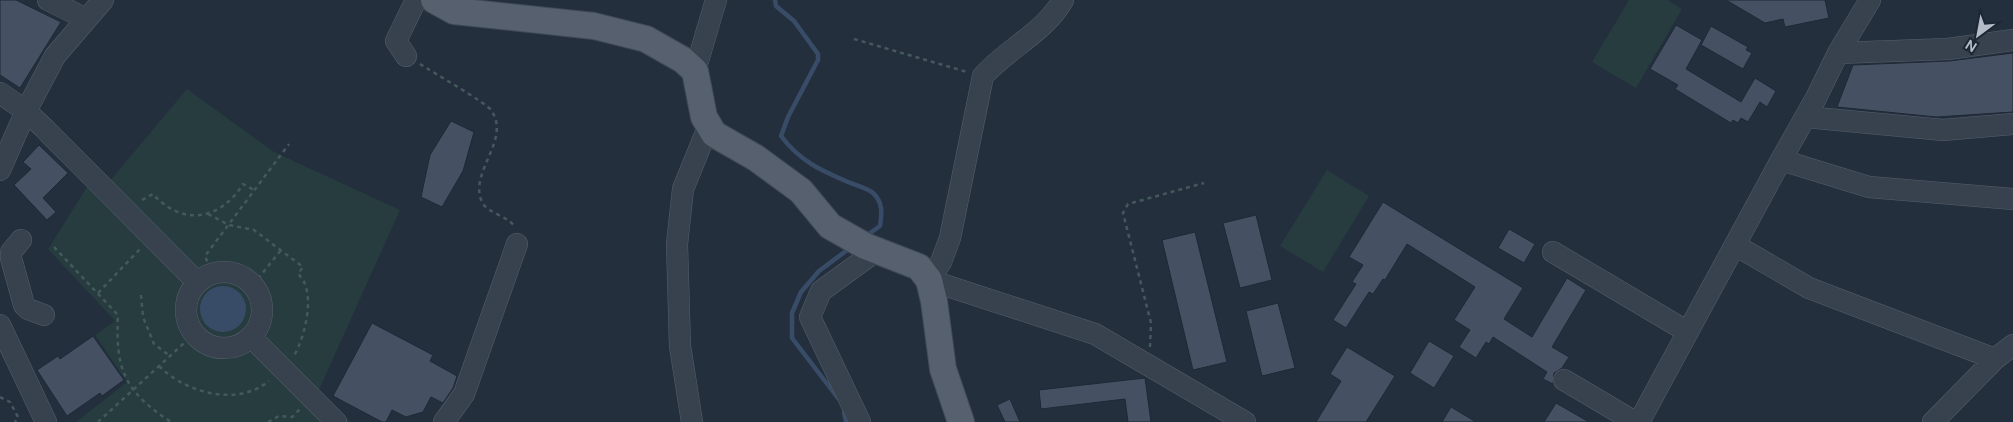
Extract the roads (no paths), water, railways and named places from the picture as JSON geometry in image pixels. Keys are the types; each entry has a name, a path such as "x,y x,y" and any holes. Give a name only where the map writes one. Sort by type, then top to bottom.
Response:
{"main road":[{"path":"434,0 454,11 594,26 646,39 683,60 695,71 704,117 714,134 756,158 801,191 830,226 864,245 919,267 929,280 934,301 943,369 961,422"}],"street":[{"path":"48,0 86,19"},
{"path":"0,170 26,111 55,56 103,0"},
{"path":"406,56 396,41 416,0"},
{"path":"695,71 716,0"},
{"path":"1062,0 1054,15 997,60 983,76 950,238 941,262 929,280 1095,334 1235,420"},
{"path":"1639,422 1734,245 1806,117 1838,53 1870,0"},
{"path":"1838,53 1948,49 2013,40"},
{"path":"0,93 26,111 152,237 204,278"},
{"path":"1806,117 1943,130 2013,124"},
{"path":"692,422 680,346 677,244 684,189 709,125"},
{"path":"1781,160 1869,187 2013,200"},
{"path":"21,240 11,252 11,258 24,305 28,309 44,314"},
{"path":"444,422 464,394 517,244"},
{"path":"860,422 810,317 821,291 864,245"},
{"path":"1734,245 1809,288 1995,360"},
{"path":"1553,252 1688,332"},
{"path":"224,271 236,273 253,285 261,300 262,313 259,326 241,344 228,348 209,345 194,334 188,323 185,311 187,299 204,278 224,271"},
{"path":"0,324 39,418"},
{"path":"251,336 336,422"},
{"path":"1933,422 1995,360 2013,345"},
{"path":"1564,380 1635,422"}],"water":[{"path":"223,286 236,290 242,296 246,309 242,322 236,328 223,332 210,328 204,322 200,309 204,296 210,290"}],"waterway":[{"path":"775,0 776,6 794,21 818,54 818,60 788,117 781,136 788,145 811,164 838,178 868,190 879,200 881,208 880,226 866,236"},
{"path":"838,398 792,338 792,313 801,292 819,271 850,248"},
{"path":"844,412 846,422"}]}
